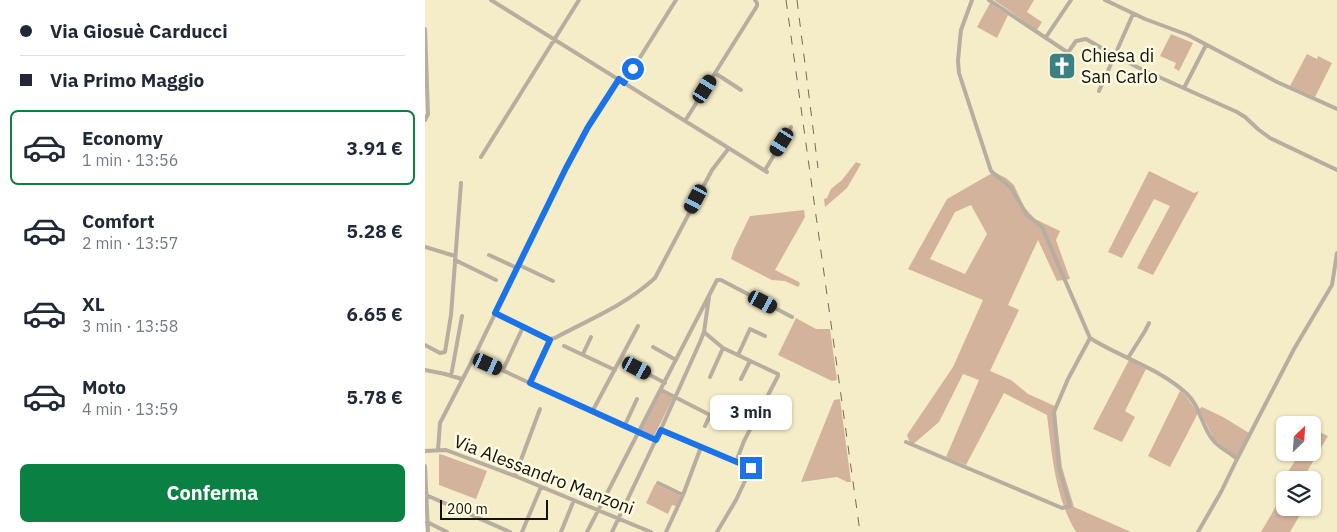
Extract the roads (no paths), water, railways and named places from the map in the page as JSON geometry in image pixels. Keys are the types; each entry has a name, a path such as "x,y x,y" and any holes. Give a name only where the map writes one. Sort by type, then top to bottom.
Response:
{"street":[{"path":"491,0 766,171 791,127"},
{"path":"481,157 579,0"},
{"path":"624,83 676,0"},
{"path":"972,0 961,30 958,61 959,73 992,173 1011,188 1027,215 1042,227 1091,338 1104,347 1174,383 1188,394 1212,440 1237,459"},
{"path":"989,0 1068,52 1076,41 1086,39 1139,68 1237,112 1270,138 1337,170"},
{"path":"1046,38 1071,0"},
{"path":"1105,0 1133,14 1183,33 1277,82 1337,109"},
{"path":"685,121 756,2"},
{"path":"1099,91 1133,14"},
{"path":"425,29 428,114 425,120"},
{"path":"1184,88 1206,46"},
{"path":"715,73 741,90"},
{"path":"438,450 440,423 463,380 566,168 588,127 619,79"},
{"path":"530,383 550,340 613,309 643,289 655,278 712,170 729,148"},
{"path":"425,345 440,354 445,352 451,315 461,182"},
{"path":"425,247 455,258 496,280"},
{"path":"1198,532 1221,492 1294,349 1332,285 1337,253"},
{"path":"489,255 553,281"},
{"path":"587,532 717,280 721,280 792,317"},
{"path":"612,532 661,430 704,332 710,293"},
{"path":"495,313 550,340"},
{"path":"451,376 462,316"},
{"path":"1128,358 1149,323"},
{"path":"503,370 523,326"},
{"path":"592,412 638,326"},
{"path":"738,355 749,329 765,336"},
{"path":"704,332 723,348 778,374 744,441 736,462"},
{"path":"583,354 591,337"},
{"path":"906,442 1063,508 1070,506 1059,468 1054,412 1091,338"},
{"path":"564,346 615,370"},
{"path":"653,347 676,360"},
{"path":"710,377 723,348"},
{"path":"474,357 656,440"},
{"path":"741,379 750,360"},
{"path":"637,368 665,383"},
{"path":"425,370 463,380"},
{"path":"661,390 710,415 705,426"},
{"path":"624,426 637,399"},
{"path":"515,476 540,409"},
{"path":"661,430 751,468 736,500 717,532"},
{"path":"666,532 701,448"},
{"name":"Via Alessandro Manzoni","path":"425,450 446,450 651,532"},
{"path":"425,466 426,522 428,532"},
{"path":"658,483 683,495"},
{"path":"522,532 541,487"},
{"path":"426,494 510,532"},
{"path":"561,532 574,500"},
{"path":"426,522 447,532"}],"railway":[{"path":"786,0 860,532"},
{"path":"797,0 818,168"}],"place":[{"name":"Chiesa di San Carlo","path":"1062,66"}]}
